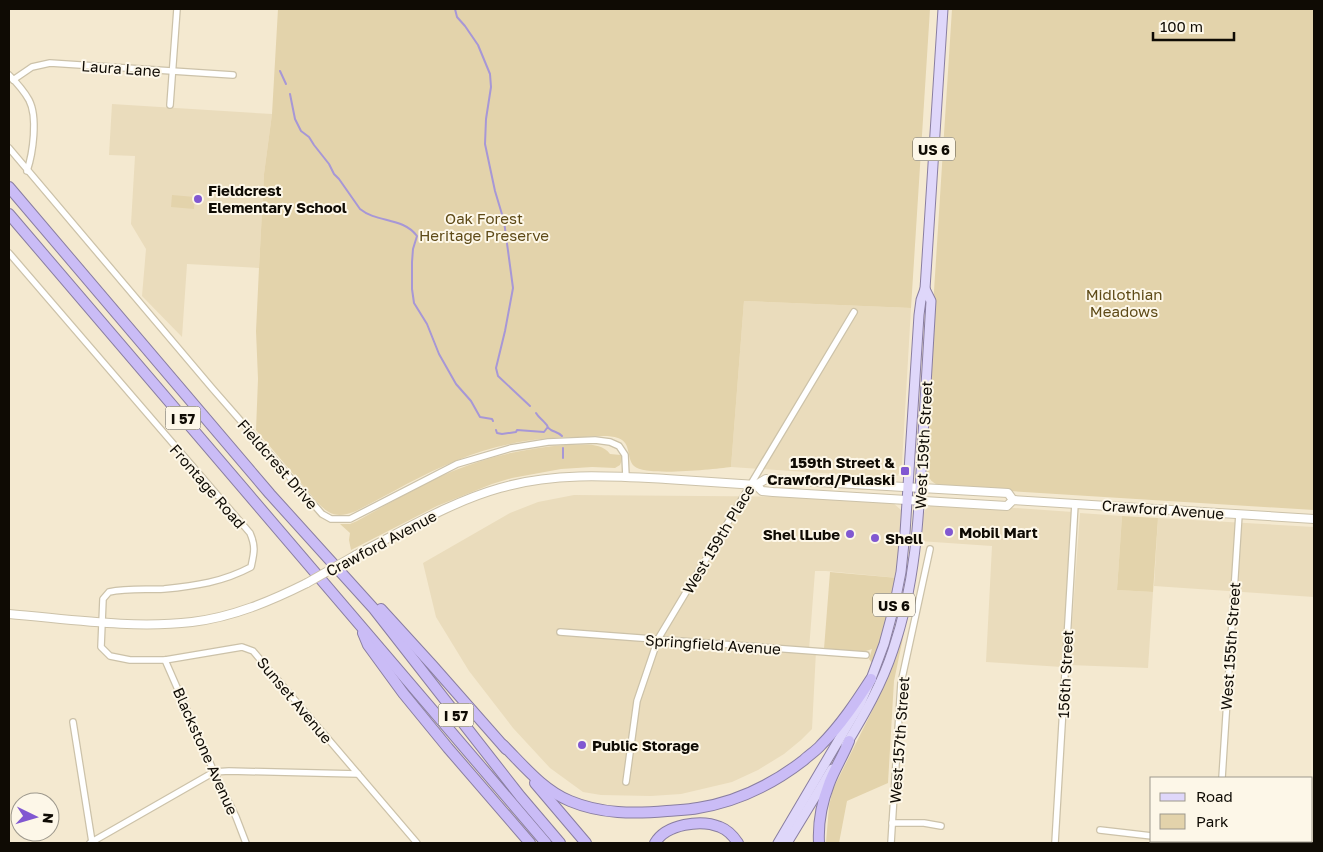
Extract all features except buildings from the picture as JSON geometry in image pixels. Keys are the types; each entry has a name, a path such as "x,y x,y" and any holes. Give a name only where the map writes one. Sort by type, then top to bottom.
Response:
{"highway":[{"name":"I 57","path":"9,187 263,486 374,609 520,796 560,843"},
{"name":"I 57","path":"9,214 546,843"},
{"path":"353,586 383,611 452,686 586,843"},
{"path":"357,621 368,645 403,693 530,843"},
{"path":"504,745 546,786 569,801 596,810 625,814 698,808 731,800 767,785 796,766 820,747 846,716 871,679"},
{"path":"819,843 818,830 824,801 829,784 849,741"},
{"path":"496,803 524,843"},
{"path":"655,843 657,839 670,830 688,823 721,827 738,843"}],"main road":[{"name":"West 159th Street","path":"778,843 860,704 884,644 901,572 908,500 919,315 925,289 943,9"},
{"name":"West 159th Street","path":"787,843 869,706 893,650 907,600 913,568 921,487 931,301 925,289"},
{"name":"Crawford Avenue","path":"9,614 149,625 192,622 218,617 251,608 280,597 356,555 466,499 500,487 536,480 581,476 626,477 754,485 766,479 1008,493 1013,500"},
{"name":"Crawford Avenue","path":"754,485 762,491 920,501 1007,506 1013,500 1314,519"}],"street":[{"path":"170,105 177,9"},
{"name":"Laura Lane","path":"11,77 32,67 50,63 234,75"},
{"path":"11,77 29,100 32,108 34,121 28,171"},
{"name":"Fieldcrest Drive","path":"9,148 196,369 322,514 331,520 350,519 457,464 511,448 548,442 595,440 610,442 619,446 625,455 626,477"},
{"name":"Frontage Road","path":"9,253 250,533 254,543 251,567 235,576 205,584 163,589 122,589 109,592 103,599 102,622"},
{"name":"West 159th Place","path":"626,782 637,701 658,639 754,485 854,312"},
{"name":"156th Street","path":"1054,843 1075,504"},
{"name":"West 155th Street","path":"1222,777 1239,514"},
{"name":"West 157th Street","path":"891,843 901,683 930,549"},
{"name":"Sunset Avenue","path":"102,622 101,647 110,656 130,660 165,660 242,647 254,651 417,843"},
{"name":"Springfield Avenue","path":"560,632 866,655"},
{"name":"Blackstone Avenue","path":"165,660 246,843"},
{"path":"73,722 91,843 214,772 358,774"},
{"path":"892,823 924,823 941,826"},
{"path":"1100,830 1150,836"},
{"path":"1269,842 1287,843"}],"shaded area":[{"name":"Fieldcrest Elementary School","path":"112,104 272,114 264,174 259,268 187,264 182,337 142,296 146,249 131,224 135,156 109,155"},
{"path":"744,301 911,308 902,463 897,476 881,477 731,467"},
{"path":"574,495 830,497 892,502 901,510 904,519 898,578 815,571 809,650 816,651 812,729 784,754 758,770 732,782 681,794 651,796 601,795 583,792 550,768 513,728 469,671 436,617 423,563 510,513 538,502"},
{"path":"943,503 1073,512 1062,667 986,662 992,546 919,541 921,522 925,510 933,504"},
{"path":"1080,513 1122,516 1117,590 1153,592 1148,668 1069,665"},
{"path":"1158,518 1314,527 1314,597 1154,586"}],"green space":[{"name":"Oak Forest Heritage Preserve","path":"278,9 930,9 911,308 744,301 731,467 665,472 652,471 634,466 625,443 618,438 604,436 533,440 472,454 419,478 356,511 344,515 330,513 317,502 256,430 258,379 256,331 259,268 264,174 272,114"},
{"name":"Midlothian Meadows","path":"952,9 1314,9 1314,510 944,487 934,483 928,476 926,468 932,369 934,291"},
{"path":"172,195 195,197 194,209 171,207"},
{"path":"566,445 596,445 610,454 623,457 620,465 615,468 561,469 512,478 492,484 437,506 351,550 350,533 340,524 350,524 357,521 428,482 480,461 508,453"},
{"path":"1122,516 1158,518 1153,592 1117,590"},
{"path":"830,572 898,578 874,666 869,659 872,649 863,652 824,649"},
{"path":"905,628 894,681 888,783 847,801 839,843 826,843 829,806 833,789 877,701"}],"waterway":[{"path":"455,9 457,17 478,45 490,74 491,87 486,119 485,144 495,191 504,221 513,288 496,368 498,376 530,406"},
{"path":"280,71 286,84"},
{"path":"290,94 295,119 301,131 309,137 360,209 374,216 405,226 417,236 412,262 414,303 427,324 439,354 456,384 471,401 480,417 492,419 493,421"},
{"path":"536,413 548,428 562,436"},
{"path":"496,430 497,433 502,434 516,432 517,430 544,432 548,428"},
{"path":"563,448 563,458"}],"place":[{"name":"Fieldcrest Elementary School","path":"198,199"},
{"name":"159th Street & Crawford/Pulaski","path":"905,471"},
{"name":"Mobil Mart","path":"949,532"},
{"name":"Shel lLube","path":"850,534"},
{"name":"Shell","path":"875,538"},
{"name":"Public Storage","path":"582,745"}]}
